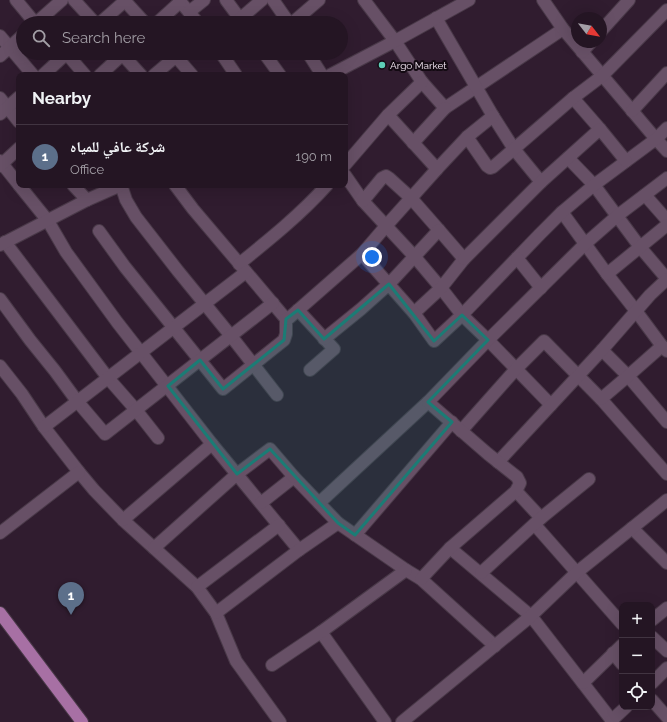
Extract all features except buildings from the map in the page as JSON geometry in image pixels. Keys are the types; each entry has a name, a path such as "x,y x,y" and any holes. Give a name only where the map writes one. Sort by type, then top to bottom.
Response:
{"main road":[{"path":"0,613 82,722"}],"street":[{"path":"16,0 30,16"},
{"path":"44,16 62,0"},
{"path":"74,0 89,16"},
{"path":"108,16 125,0 139,16"},
{"path":"189,12 204,0"},
{"path":"226,0 235,16"},
{"path":"245,16 262,0"},
{"path":"273,0 286,16"},
{"path":"300,16 319,0"},
{"path":"364,0 395,41 422,82 445,108"},
{"path":"336,72 436,18 453,4 469,0"},
{"path":"543,0 582,52 667,151"},
{"path":"607,24 629,0"},
{"path":"164,16 180,1 192,16"},
{"path":"467,137 487,166 493,168 573,98 602,76 667,10"},
{"path":"436,18 514,149 541,182"},
{"path":"413,143 445,108 563,28"},
{"path":"0,36 16,54"},
{"path":"0,56 16,41"},
{"path":"582,52 586,48"},
{"path":"21,60 31,72"},
{"path":"46,72 59,60"},
{"path":"72,60 82,72"},
{"path":"103,72 116,60"},
{"path":"129,60 139,72"},
{"path":"157,72 170,60"},
{"path":"181,60 190,72"},
{"path":"226,60 234,72"},
{"path":"269,60 278,72"},
{"path":"312,60 320,72"},
{"path":"632,111 667,73"},
{"path":"348,162 388,115 422,82"},
{"path":"573,98 626,161"},
{"path":"16,99 2,107 16,119"},
{"path":"388,115 437,169"},
{"path":"286,319 362,254 467,137 493,116"},
{"path":"362,254 414,313 434,341 462,315 562,212 594,185 656,139 667,128"},
{"path":"414,313 441,288 464,259 541,182 600,129"},
{"path":"16,151 1,164 16,182"},
{"path":"498,462 602,350 650,295 667,279 640,248 594,185 568,158"},
{"path":"364,200 382,178 386,176 411,198 464,259"},
{"path":"319,503 428,402 584,244 617,216 667,178"},
{"path":"348,179 364,200 414,256 462,315 551,405"},
{"path":"21,188 48,221 66,252 117,322 212,444 299,550"},
{"path":"77,188 87,200"},
{"path":"114,188 87,200 3,244 108,378 158,438"},
{"path":"122,188 126,200 136,217 277,395"},
{"path":"99,231 125,267 223,389 284,340 286,334 286,319 193,209 177,188"},
{"path":"44,427 204,304 324,188"},
{"path":"645,195 667,220"},
{"path":"562,212 584,244 664,348 601,399"},
{"path":"607,274 667,226"},
{"path":"324,339 389,284 439,230"},
{"path":"516,258 541,288"},
{"path":"0,299 77,401 105,434 272,303"},
{"path":"298,310 334,349 310,370"},
{"path":"461,431 516,369 544,341 601,399 667,474"},
{"path":"602,350 628,376 667,422"},
{"path":"0,366 79,472 123,520 197,587 216,613 236,660 280,722"},
{"path":"421,579 450,548 516,491 520,482 428,402"},
{"path":"355,535 452,422"},
{"path":"123,520 212,444"},
{"path":"154,548 237,474 270,449 294,477 338,522 421,579 495,646"},
{"path":"0,533 79,472"},
{"path":"261,503 294,477"},
{"path":"481,573 538,521 589,479"},
{"path":"516,491 576,573 619,621"},
{"path":"402,722 531,616 576,573 632,528 665,505"},
{"path":"216,613 338,522"},
{"path":"197,587 278,525"},
{"path":"632,528 667,563"},
{"path":"450,548 531,616 612,721 623,710"},
{"path":"272,665 321,632 406,570"},
{"path":"655,618 667,608"},
{"path":"321,632 385,722"},
{"path":"653,638 667,651"},
{"path":"583,683 619,648"},
{"path":"613,653 619,660"},
{"path":"655,680 667,668"},
{"path":"655,703 667,717"}],"highlighted area":[{"path":"389,284 434,341 462,315 488,340 428,402 452,422 355,535 338,523 270,449 237,474 168,386 200,360 223,389 284,340 286,319 298,310 324,339"}],"place":[{"name":"Argo Market","path":"382,65"},
{"name":"شركة عافي للمياه","path":"71,615"}]}
